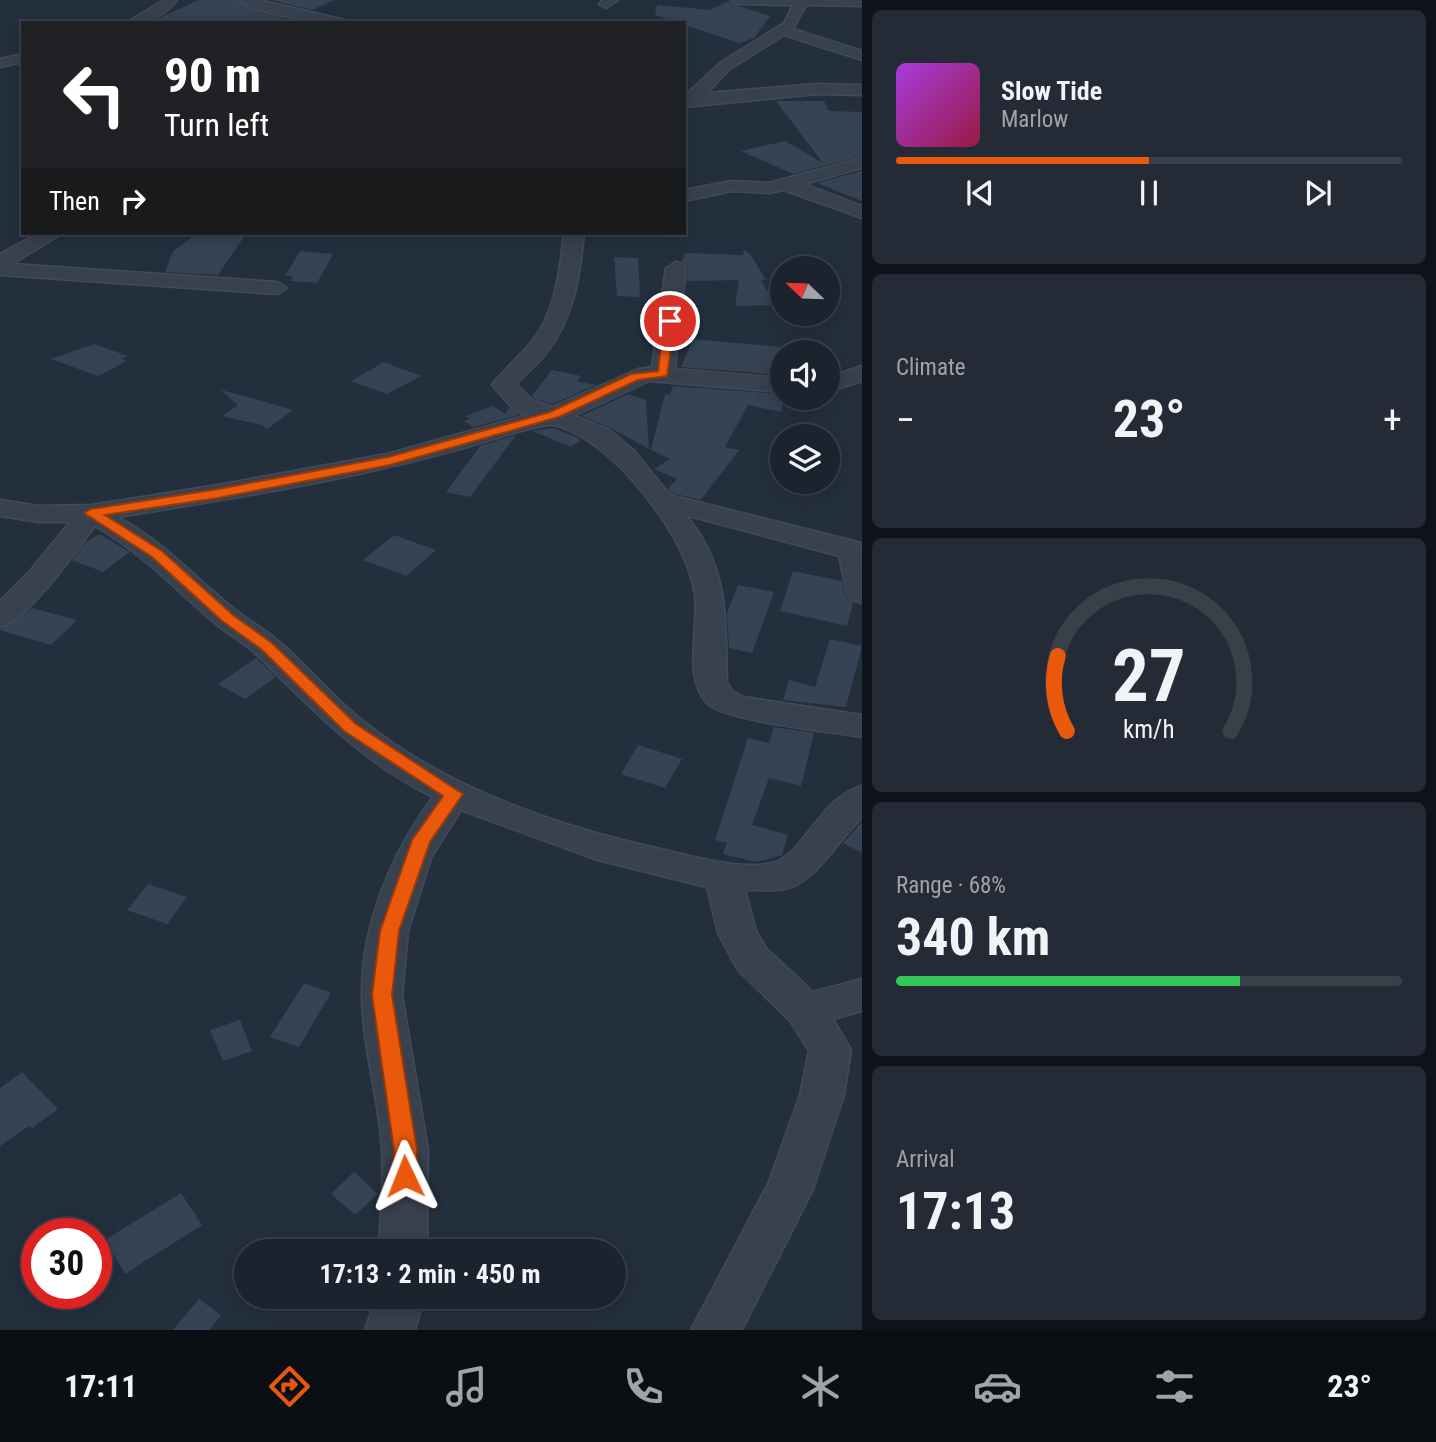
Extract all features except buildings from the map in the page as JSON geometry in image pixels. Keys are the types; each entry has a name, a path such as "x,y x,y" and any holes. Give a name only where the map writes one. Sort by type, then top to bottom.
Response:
{"street":[{"path":"137,21 166,7 171,0"},
{"path":"244,0 296,14 339,21"},
{"path":"736,0 862,2"},
{"path":"688,100 725,65 790,25 801,2"},
{"path":"783,30 862,56"},
{"path":"0,63 21,58"},
{"path":"688,100 817,89 862,90"},
{"path":"686,196 732,186 769,188 862,163"},
{"path":"786,184 862,212"},
{"path":"0,262 49,235"},
{"path":"573,235 572,264 559,310 538,348 512,373 505,386 523,405 599,434 625,456 692,540 710,595 711,683 720,698 737,706 862,726"},
{"path":"0,268 277,288"},
{"path":"663,374 676,268"},
{"path":"840,381 862,373"},
{"path":"0,509 39,514 91,513 218,494 390,461 555,415 635,376 663,374 770,384"},
{"path":"662,501 856,552 862,594"},
{"path":"0,618 40,577 91,513"},
{"path":"91,513 136,538 157,554 227,618 267,646 350,727 454,794 611,851 723,877 785,875 808,857 830,826 862,798"},
{"path":"403,1239 405,1150 382,995 390,931 413,858 421,840 454,794"},
{"path":"716,1330 790,1189 822,1095 830,1050 806,1010 752,959 737,933 723,877"},
{"path":"806,1010 862,995"},
{"path":"390,1330 396,1309"}],"route":[{"path":"405,1176 405,1150 385,1035 382,995 390,931 421,840 454,794 427,780 350,727 267,646 227,618 157,554 136,538 91,513 218,494 363,464 390,461 555,415 635,376 663,374 670,321"}]}
